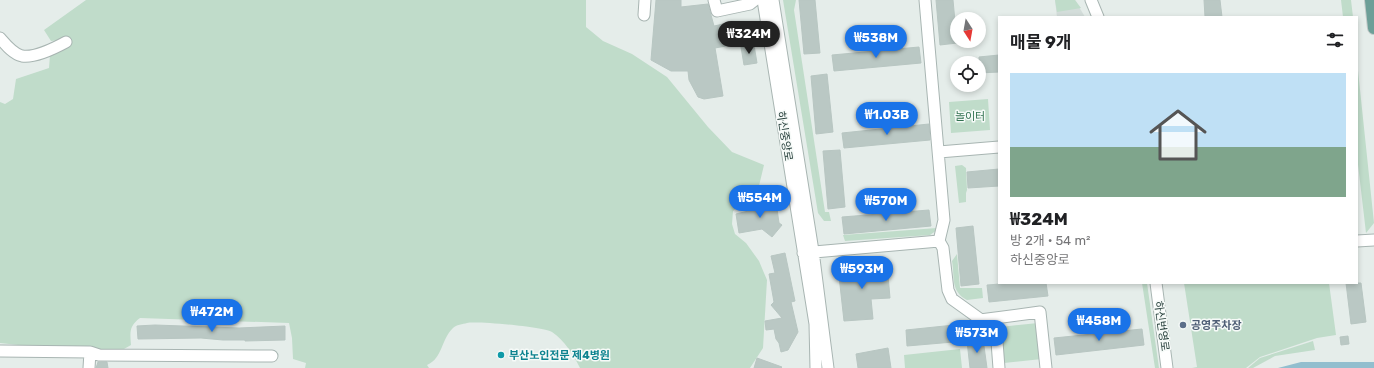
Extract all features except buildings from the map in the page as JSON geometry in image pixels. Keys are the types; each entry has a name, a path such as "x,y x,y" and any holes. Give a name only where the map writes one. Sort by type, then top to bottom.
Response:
{"main road":[{"path":"1371,0 1374,28"}],"street":[{"path":"644,15 645,0"},
{"path":"714,0 717,11 750,4 755,0"},
{"name":"하신중앙로","path":"763,0 828,368"},
{"name":"하신중앙로","path":"773,0 808,252 817,333 816,368"},
{"path":"925,0 944,220 939,241 942,248 948,290 952,299 991,327 997,342 999,368"},
{"path":"1091,0 1098,16"},
{"path":"0,38 11,50 22,56 42,53 66,42"},
{"path":"939,152 998,147"},
{"path":"1358,241 1374,240"},
{"path":"808,252 939,241"},
{"name":"하신번영로","path":"1156,284 1167,368"},
{"path":"980,320 1040,312 1046,368"},
{"path":"0,351 90,352 99,355 272,356"},
{"path":"89,368 90,352"}],"shaded area":[{"path":"1055,0 1075,0 1084,16 1057,16"}],"green space":[{"path":"86,0 586,0 586,27 603,41 632,54 667,77 708,127 732,152 764,165 758,190 733,211 732,224 735,234 746,243 759,261 767,280 763,348 750,368 580,368 561,339 547,330 525,326 467,323 456,326 449,332 436,358 427,365 429,368 305,368 306,363 293,359 292,338 289,323 140,318 136,321 131,330 131,345 124,349 55,349 0,343 0,102 5,104 13,99 16,79 49,68 50,55 60,40 51,41 44,30"},
{"path":"783,0 796,0 794,10 825,212 829,212 831,221 824,221 818,213"},
{"path":"1055,0 1075,0 1081,8 1057,12"},
{"path":"1341,0 1351,0 1353,16 1343,16"},
{"path":"1358,71 1374,223 1366,233 1358,165"},
{"name":"놀이터","path":"988,99 990,130 951,133 949,102"},
{"path":"962,165 966,168 967,190 966,202 959,203 955,166"},
{"path":"937,228 937,230 930,235 845,241 843,235"},
{"path":"957,254 960,288 982,288 983,298 967,300 958,292 954,283 952,261"},
{"path":"1142,284 1147,284 1159,368 1155,368"},
{"path":"1184,284 1329,284 1336,335 1317,338 1260,357 1246,368 1192,368 1197,367"},
{"path":"1038,323 1042,359 1004,363 999,331 1000,327"},
{"path":"1313,341 1315,350 1275,356 1253,368 1248,368 1260,358"},
{"path":"960,349 962,368 905,368 904,355"}],"water":[{"path":"1301,362 1374,362 1374,368 1278,368"}],"place":[{"name":"공영주차장","path":"1183,325"},
{"name":"부산노인전문 제4병원","path":"501,355"}]}
